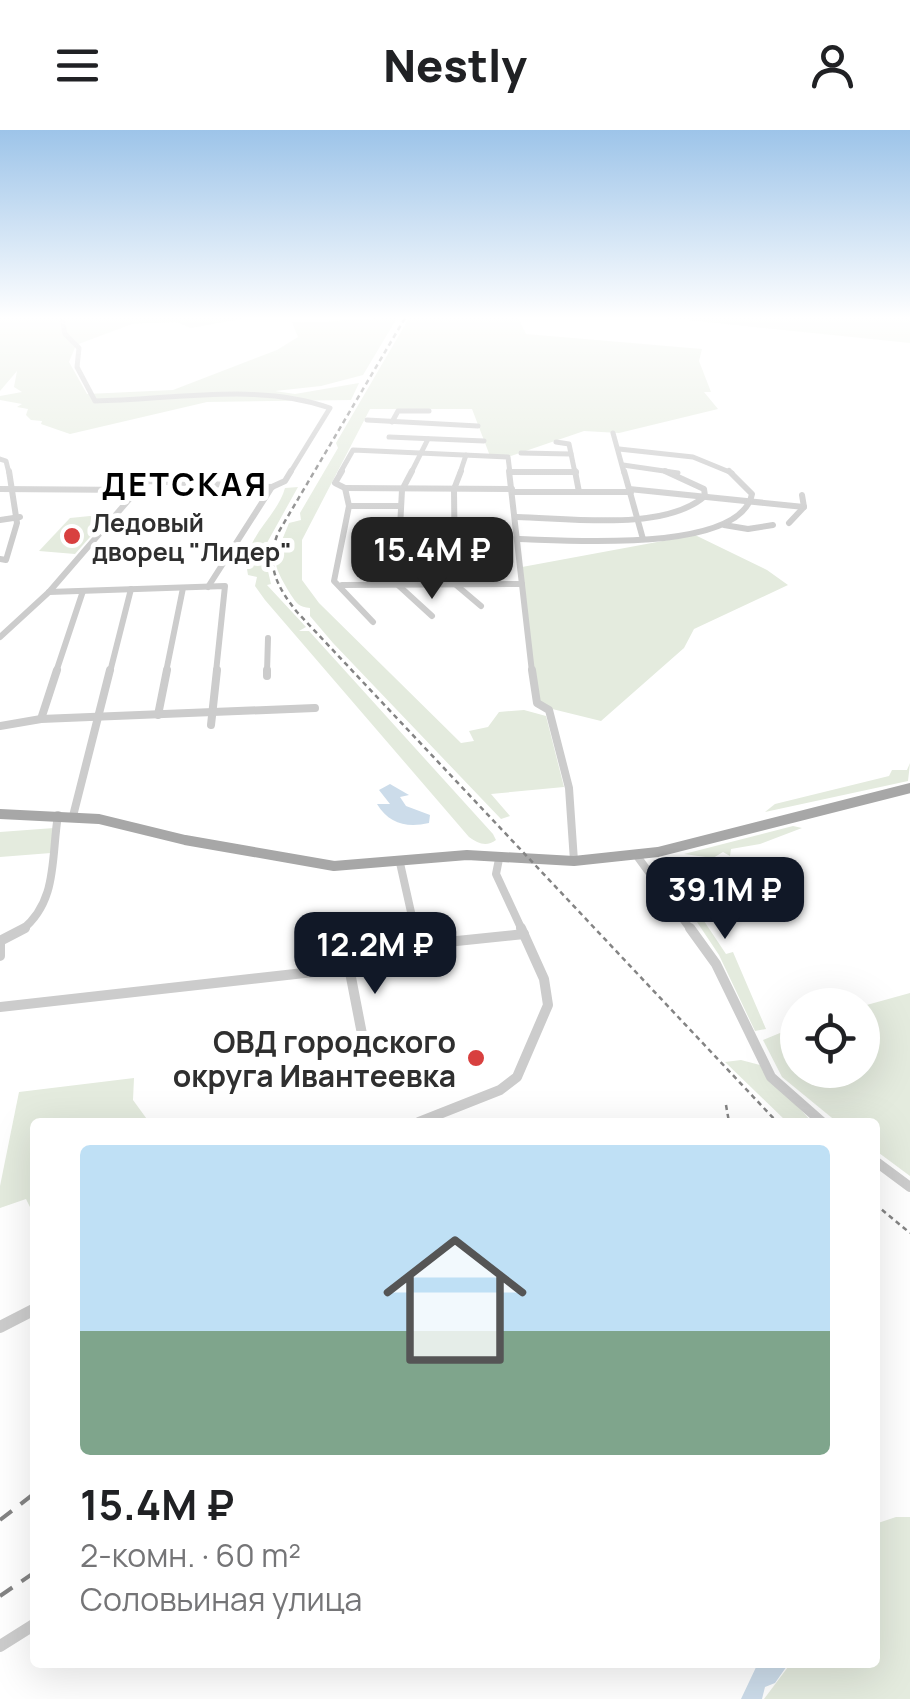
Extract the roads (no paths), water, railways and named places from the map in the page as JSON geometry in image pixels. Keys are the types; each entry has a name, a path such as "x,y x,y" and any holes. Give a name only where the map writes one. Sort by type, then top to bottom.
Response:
{"main road":[{"path":"0,814 73,816 301,862 349,866 460,856 574,861 658,852 910,788"}],"street":[{"path":"0,637 49,592 150,480 272,486 286,481 329,413 328,406 305,399 152,396 96,401 91,391"},
{"path":"392,422 398,411 429,411"},
{"path":"368,420 478,426"},
{"path":"612,433 643,538"},
{"path":"389,437 484,442"},
{"path":"397,584 402,490 428,439"},
{"path":"556,442 569,444 579,492"},
{"path":"574,861 569,788 549,710 536,700 517,518 512,490 508,457 354,450 334,483 345,488 402,490 454,489 512,490 579,492 630,490 804,507"},
{"path":"619,450 662,452 716,464 739,477 752,494 752,502"},
{"path":"520,454 571,454"},
{"path":"466,455 454,489 456,584 482,606"},
{"path":"0,459 6,461 20,517 18,539 3,560"},
{"path":"623,465 688,476 704,489 705,496"},
{"path":"510,472 576,472"},
{"path":"208,587 272,486"},
{"path":"345,488 349,506 334,581 342,585 522,584"},
{"path":"0,489 137,490"},
{"path":"802,495 804,507"},
{"path":"517,518 636,517 684,512 705,496"},
{"path":"724,525 752,502"},
{"path":"349,506 401,506"},
{"path":"790,523 804,507"},
{"path":"0,520 20,517"},
{"path":"518,539 643,538 724,525 748,529 774,525"},
{"path":"397,584 432,616"},
{"path":"342,585 344,594 373,622"},
{"path":"49,592 225,586 211,725"},
{"path":"158,715 183,588"},
{"path":"73,816 131,589"},
{"path":"41,719 83,591"},
{"path":"267,676 268,638"},
{"path":"0,726 41,719 315,708"},
{"path":"0,956 0,941 35,926 48,895 58,815"},
{"path":"647,870 648,858 658,852"},
{"path":"637,856 716,964 772,1077 818,1118"},
{"path":"429,1118 500,1090 523,1068 548,1004 544,979 496,874 499,858"},
{"path":"617,858 647,870"},
{"path":"400,862 418,945"},
{"path":"0,1007 349,967 418,945 524,934"},
{"path":"349,967 362,1034"},
{"path":"880,1165 910,1187"},
{"path":"0,1327 30,1312"},
{"path":"0,1646 30,1627"}],"water":[{"path":"390,784 409,795 400,797 406,806 430,815 429,823 406,824 387,816 377,804 390,804 379,790"},
{"path":"756,1668 786,1668 775,1683 765,1687 762,1699 741,1699"}],"railway":[{"path":"362,391 278,533 273,565 284,594 773,1118"},
{"path":"726,1105 728,1118"},
{"path":"880,1208 910,1233"},
{"path":"0,1520 30,1497"},
{"path":"0,1596 30,1575"}],"place":[{"name":"Ледовый дворец \"Лидер\"","path":"72,536"},
{"name":"ОВД городского округа Ивантеевка","path":"476,1058"}],"district":[{"name":"ДЕТСКАЯ","path":"185,484"}]}
